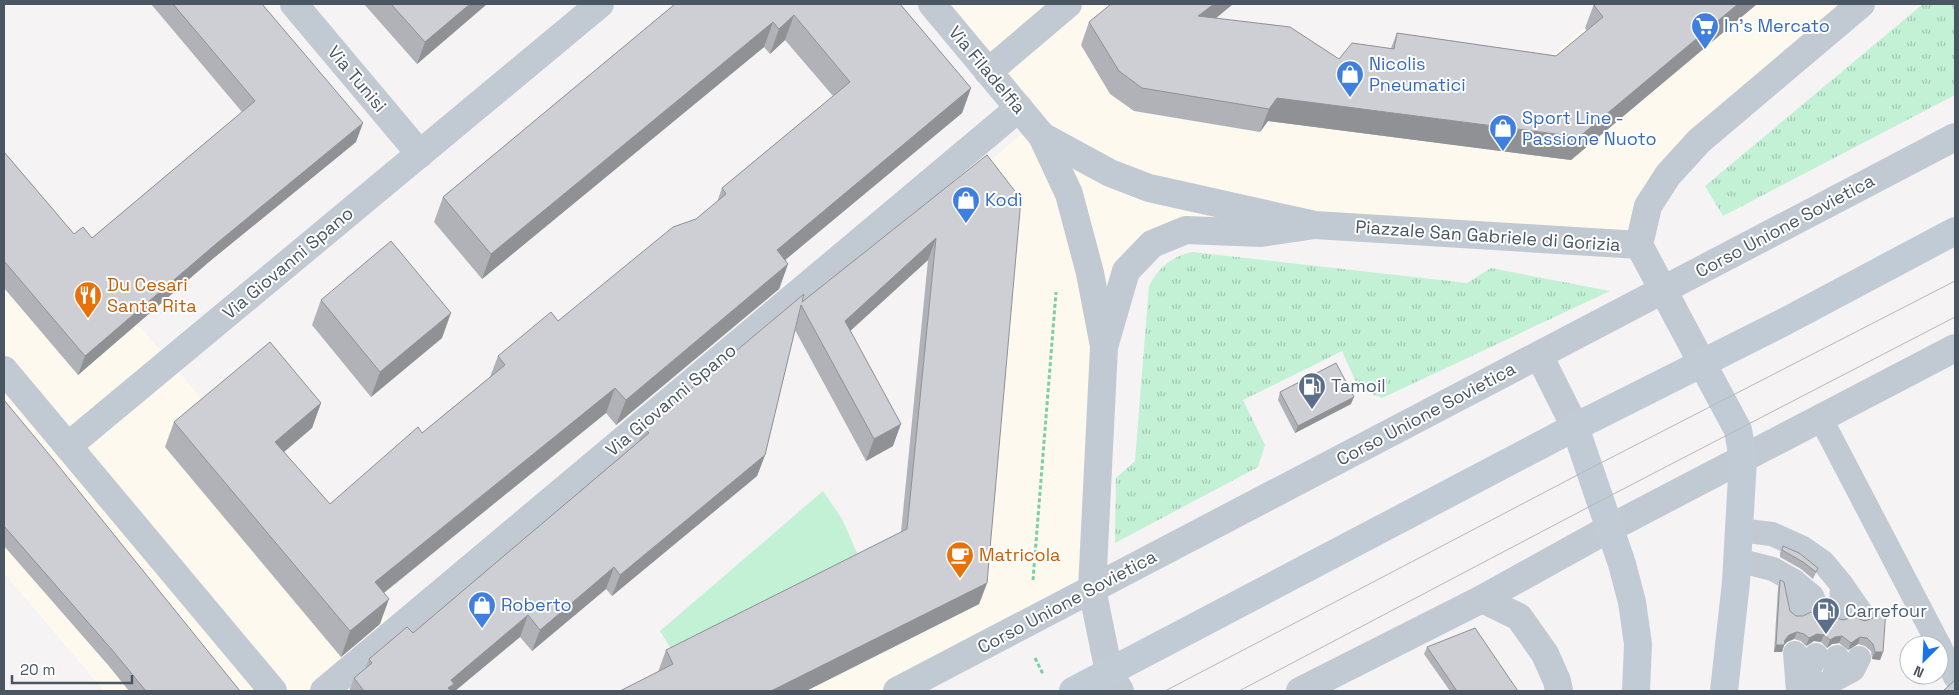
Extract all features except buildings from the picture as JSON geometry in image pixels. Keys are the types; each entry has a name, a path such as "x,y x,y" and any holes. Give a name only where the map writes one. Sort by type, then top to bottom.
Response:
{"main road":[{"path":"1073,691 1115,682 1574,427 1786,321 1955,231"},
{"name":"Piazzale San Gabriele di Gorizia","path":"1702,363 1738,430 1743,459 1737,560 1724,691"},
{"path":"1574,427 1610,528 1632,602 1638,644 1636,691"}],"street":[{"name":"Via Tunisi","path":"294,4 420,154"},
{"name":"Via Giovanni Spano","path":"68,446 600,4"},
{"name":"Via Filadelfia","path":"932,4 1042,136"},
{"path":"988,72 1068,4"},
{"path":"1639,245 1648,206 1668,175 1699,141 1861,4"},
{"name":"Via Giovanni Spano","path":"324,691 1019,108"},
{"name":"Piazzale San Gabriele di Gorizia","path":"1042,136 1110,173 1149,188 1315,225 1639,245 1702,363"},
{"name":"Piazzale San Gabriele di Gorizia","path":"1042,136 1069,194 1090,274 1104,347"},
{"name":"Corso Unione Sovietica","path":"897,691 1955,137"},
{"name":"Piazzale San Gabriele di Gorizia","path":"1115,682 1092,589 1104,347 1126,271 1152,244 1186,230 1261,233 1315,225"},
{"path":"1300,691 1482,599 1610,528 1955,348"},
{"path":"1539,355 1574,427"},
{"path":"4,370 273,691"},
{"path":"1482,599 1519,617 1545,654 1558,681 1559,691"}],"lane":[{"path":"1821,419 1934,635"},
{"path":"1737,560 1773,569 1794,580 1830,612 1842,585 1823,562 1803,548 1772,534 1739,530"},
{"path":"1799,691 1827,656 1852,670 1807,691"},
{"path":"1949,664 1955,676"}],"path":[{"path":"1044,676 1035,661 1029,622 1057,285"}],"shaded area":[{"path":"932,4 1144,4 1171,37 1525,76 1614,4 1861,4 1699,141 1639,245 1186,230 1126,271 1092,589 892,691 620,691 900,551 929,249 914,229 1032,124"},
{"path":"4,167 451,691 104,691 4,573"}],"green space":[{"path":"1923,4 1955,4 1955,95 1723,216 1705,186"},
{"path":"1192,252 1467,283 1491,268 1610,291 1382,398 1359,389 1342,351 1243,400 1265,445 1258,467 1115,543 1116,478 1135,461 1149,286 1157,273 1166,264"},
{"path":"823,491 842,519 862,564 676,657 660,631"}],"tram line":[{"path":"1165,691 1589,469 1955,281"},
{"path":"1239,691 1955,317"}],"place":[{"name":"In's Mercato","path":"1705,50"},
{"name":"Nicolis Pneumatici","path":"1350,98"},
{"name":"Sport Line - Passione Nuoto","path":"1503,152"},
{"name":"Kodì","path":"966,224"},
{"name":"Du Cesari Santa Rita","path":"88,319"},
{"name":"Tamoil","path":"1312,410"},
{"name":"Matricola","path":"960,579"},
{"name":"Roberto","path":"482,629"},
{"name":"Carrefour","path":"1826,635"}]}
